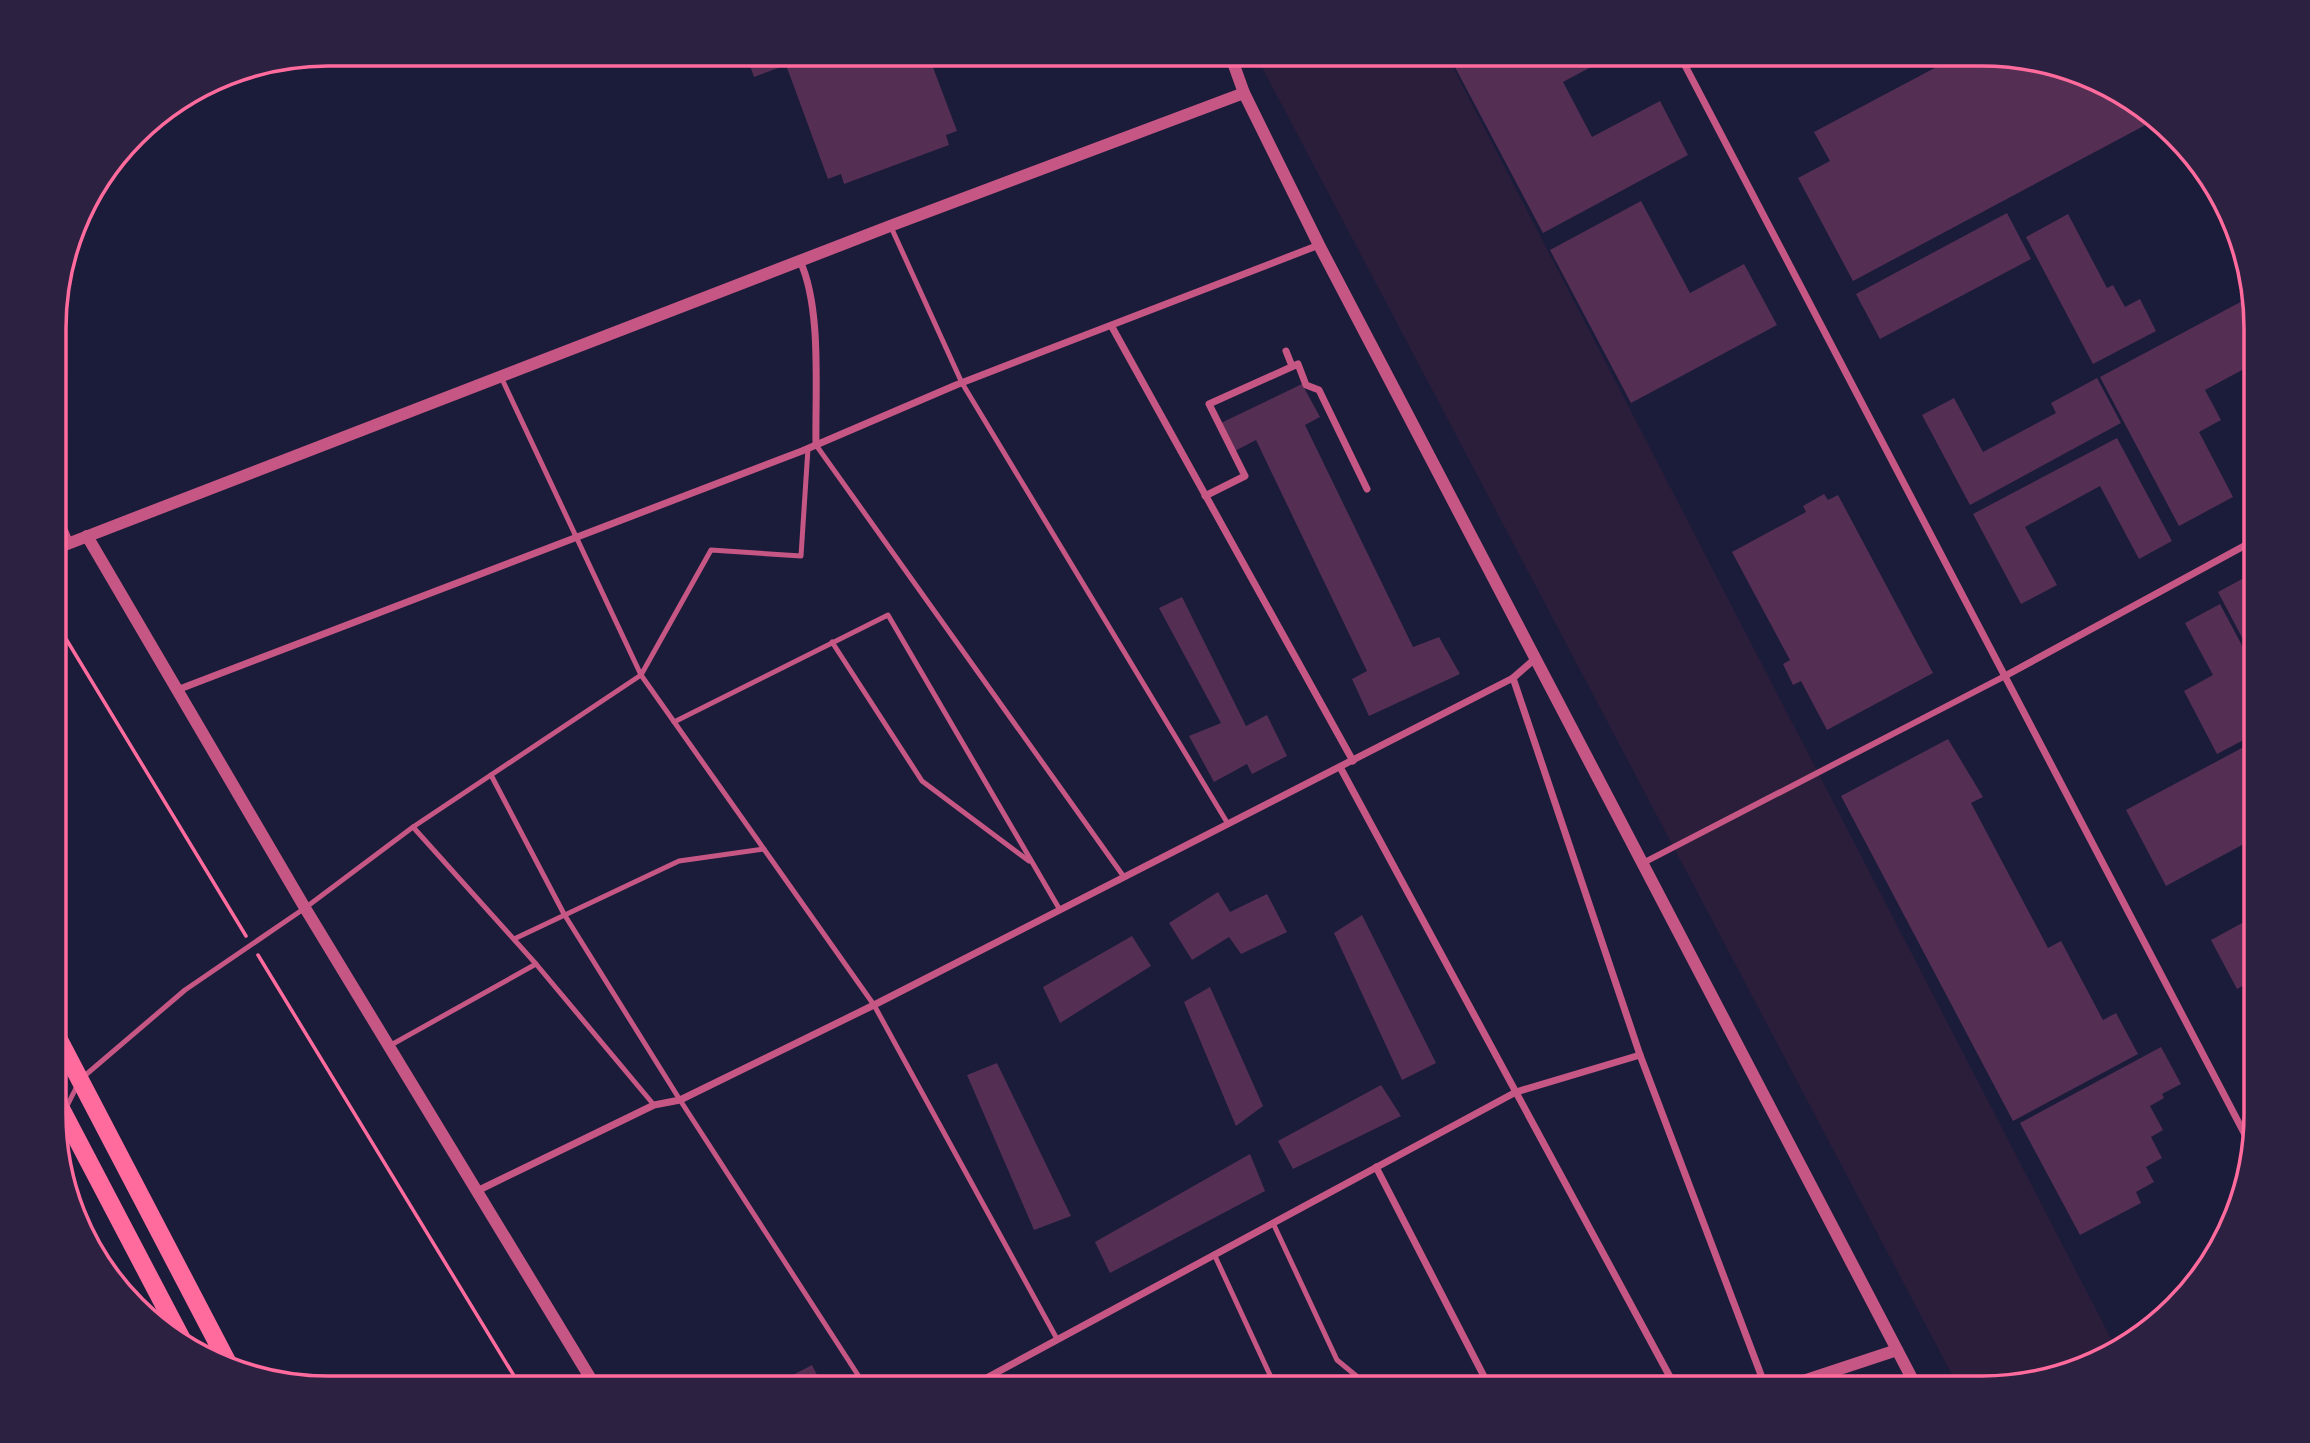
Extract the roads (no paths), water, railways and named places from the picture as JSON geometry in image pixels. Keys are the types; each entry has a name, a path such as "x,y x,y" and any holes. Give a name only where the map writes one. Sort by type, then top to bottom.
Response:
{"main road":[{"path":"66,1054 223,1355"},
{"path":"67,1125 175,1326"}],"street":[{"path":"1234,66 1244,93 1319,245 1911,1377"},
{"path":"1685,66 2243,1130"},
{"path":"66,545 502,379 890,226 1244,93"},
{"path":"176,691 812,447 962,383 1319,245"},
{"path":"800,261 810,282 812,306 812,447"},
{"path":"1112,327 1353,761"},
{"path":"1286,351 1292,366"},
{"path":"1205,496 1245,476 1209,404 1298,364 1307,385 1319,390 1367,489"},
{"path":"88,536 305,908 388,1047 479,1190 590,1377"},
{"path":"1643,863 2005,676 2244,546"},
{"path":"479,1190 654,1105 680,1100 874,1005 1513,678 1536,657"},
{"path":"1513,678 1640,1055 1762,1377"},
{"path":"1340,767 1669,1377"},
{"path":"986,1377 1516,1092 1640,1055"},
{"path":"1376,1167 1484,1377"},
{"path":"1830,1377 1897,1350"}],"lane":[{"path":"890,226 962,383 1228,824"},
{"path":"502,379 641,675 874,1005 1057,1339"},
{"path":"66,1100 79,1080 185,990 252,946 413,827 641,675 711,550 801,556 812,447"},
{"path":"812,447 1124,877"},
{"path":"66,531 71,543"},
{"path":"674,722 888,615 1059,910"},
{"path":"832,642 922,781 1032,863"},
{"path":"491,775 564,914 680,1100 859,1377"},
{"path":"413,827 536,964 654,1105"},
{"path":"514,939 679,861 764,849"},
{"path":"388,1047 536,964"},
{"path":"1273,1223 1336,1360 1357,1377"},
{"path":"1214,1254 1271,1377"}]}
